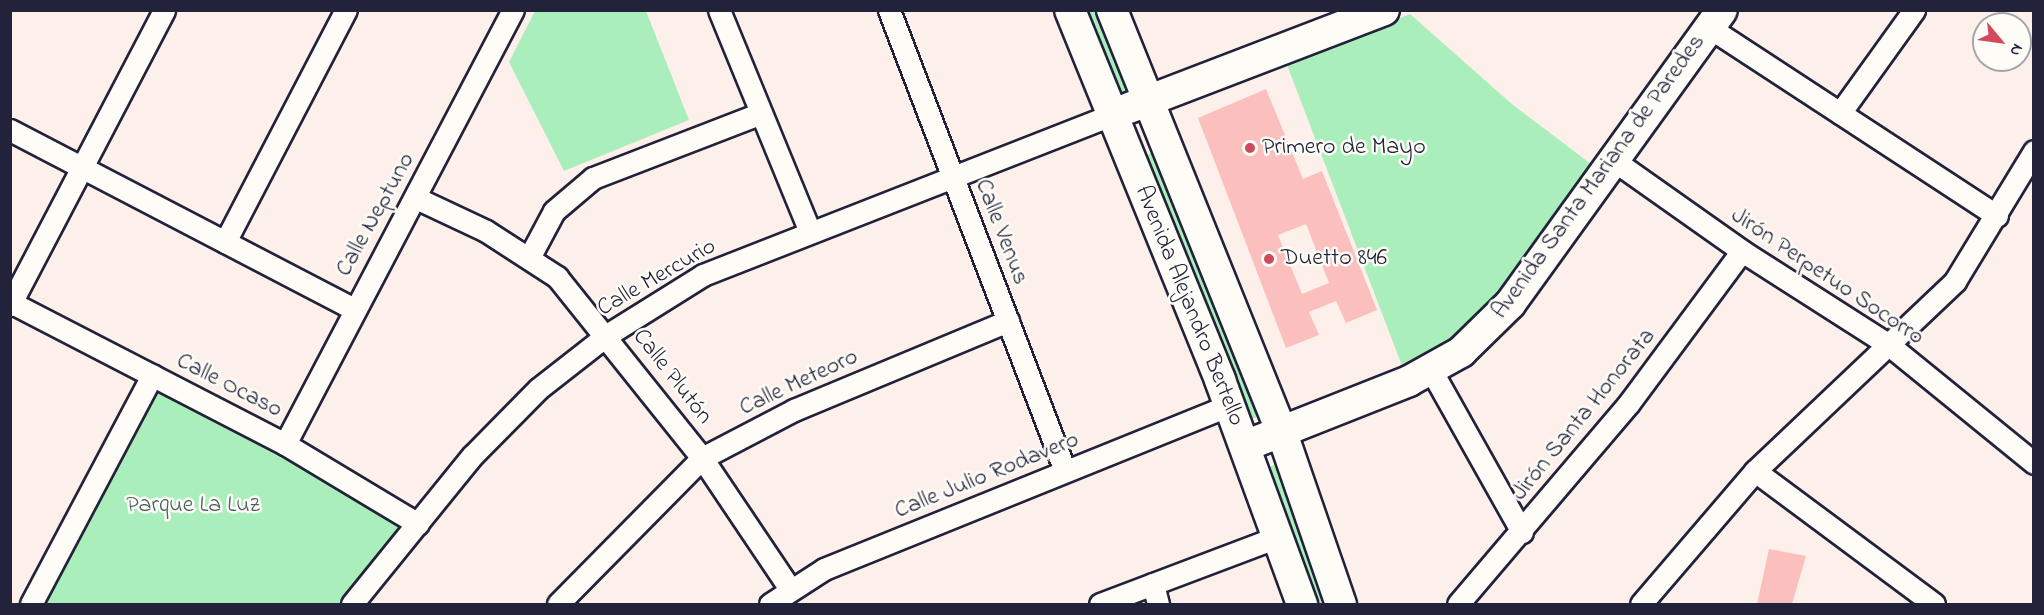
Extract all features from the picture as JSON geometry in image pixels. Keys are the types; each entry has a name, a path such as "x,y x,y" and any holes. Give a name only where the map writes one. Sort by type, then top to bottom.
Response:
{"main road":[{"name":"Avenida Alejandro Bertello","path":"1070,10 1229,405 1280,536 1302,604"},
{"name":"Avenida Alejandro Bertello","path":"1112,10 1282,433 1341,604"},
{"path":"1112,115 1384,10"},
{"name":"Avenida Santa Mariana de Paredes","path":"1245,446 1282,433 1431,370 1461,352 1510,304 1719,26"}],"street":[{"path":"11,304 164,10"},
{"path":"225,242 346,10"},
{"name":"Calle Neptuno","path":"285,444 513,10"},
{"path":"719,10 759,114 810,232"},
{"name":"Calle Venus","path":"889,10 1065,471"},
{"path":"1840,113 1914,10"},
{"path":"1719,26 1840,113 1997,216"},
{"path":"530,256 554,211 593,178 759,114"},
{"name":"Calle Mercurio","path":"352,604 472,456 538,389 607,335 703,275 1112,115"},
{"path":"10,130 354,309"},
{"path":"1641,604 1755,471 1955,281 1997,216 2034,151"},
{"name":"Jirón Perpetuo Socorro","path":"1616,162 1742,251 1889,345 2034,463"},
{"name":"Calle Plutón","path":"416,198 530,256 557,277 607,335 702,458 790,589"},
{"name":"Jirón Santa Honorata","path":"1458,604 1522,532 1629,403 1742,251"},
{"name":"Calle Ocaso","path":"11,304 285,444 418,524"},
{"name":"Calle Meteoro","path":"558,604 702,458 794,410 1008,321"},
{"path":"1431,370 1522,532"},
{"path":"31,604 152,375"},
{"name":"Calle Julio Rodavero","path":"770,604 824,569 1229,405"},
{"path":"1755,471 1934,604"},
{"path":"1100,604 1280,536"},
{"path":"1153,584 1158,604"}],"green space":[{"path":"535,11 646,11 689,120 564,171 509,62"},
{"path":"1088,11 1108,11 1137,83 1121,95"},
{"path":"1410,14 1513,105 1591,164 1591,171 1493,303 1465,331 1404,371 1287,65"},
{"path":"1163,148 1266,414 1251,419 1145,156"},
{"name":"Parque La Luz","path":"152,375 418,524 352,604 31,604"},
{"path":"1287,461 1333,604 1307,604 1263,469"}],"building":[{"path":"1266,89 1303,179 1322,171 1377,310 1346,323 1336,301 1309,312 1319,335 1286,348 1198,118","holes":["1306,224 1329,283 1302,294 1278,235"]},
{"path":"1769,549 1806,556 1792,604 1757,604"}],"place":[{"name":"Primero de Mayo","path":"1250,148"},
{"name":"Duetto 846","path":"1269,259"}]}
